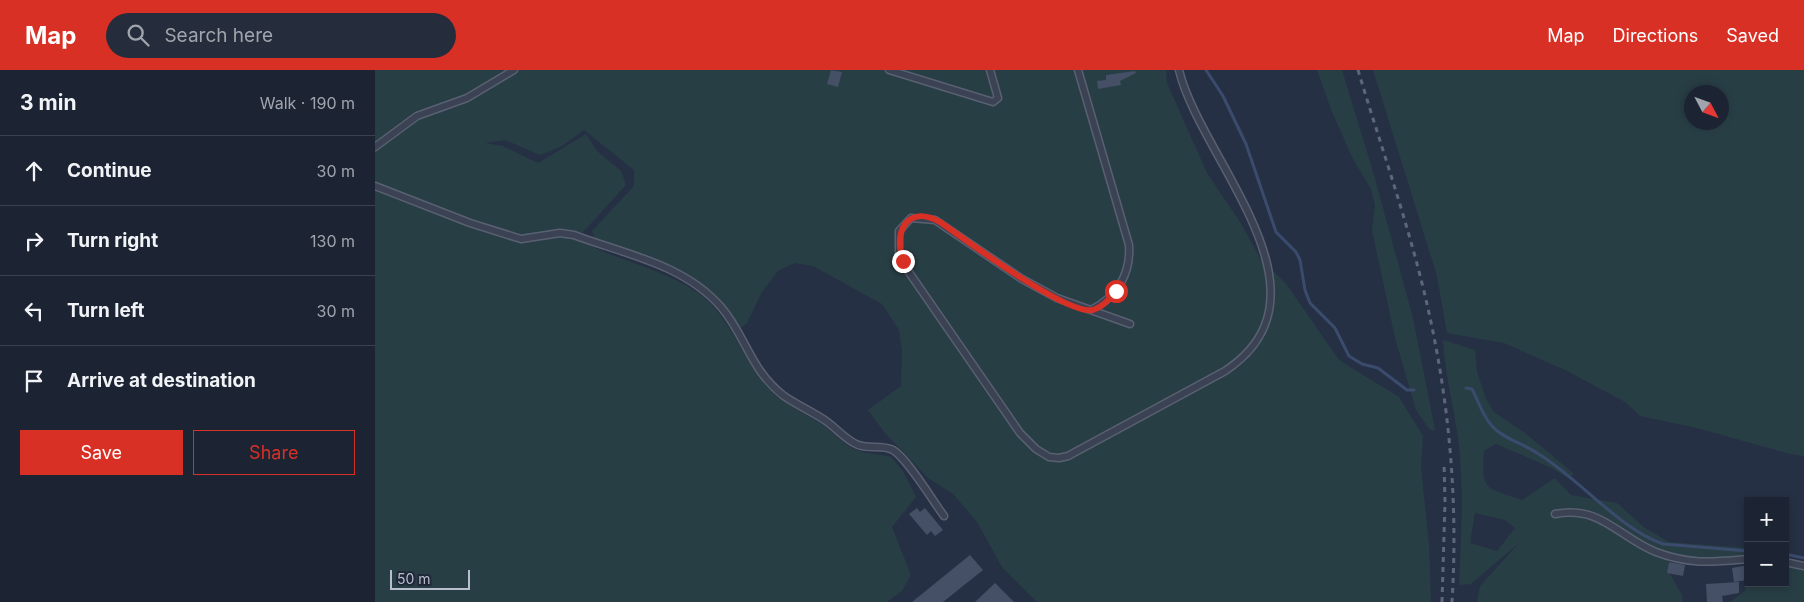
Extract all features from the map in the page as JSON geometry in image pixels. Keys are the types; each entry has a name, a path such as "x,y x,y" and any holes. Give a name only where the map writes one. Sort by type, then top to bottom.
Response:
{"lane":[{"path":"375,147 417,116 467,98 514,70"},
{"path":"889,70 993,102 998,98 990,70"},
{"path":"1078,70 1130,254 1129,266 1116,291 1106,302 1091,310"},
{"path":"1130,324 1057,298 1022,279 935,220 911,218 899,231 899,252 906,268 1011,421 1036,449 1049,457 1059,458 1068,456 1225,371 1241,360 1254,347 1263,330 1269,308 1269,272 1264,249 1251,216 1193,109 1179,70"},
{"path":"375,186 471,223 521,238 560,233 574,235 665,266 700,287 722,307 751,358 769,384 786,397 825,420 855,444 893,450 907,464 944,516"},
{"path":"1555,514 1567,512 1588,513 1655,551 1687,561 1711,563 1744,559"},
{"path":"1789,563 1804,566"}],"shaded area":[{"path":"375,70 1166,70 1167,83 1207,173 1242,225 1260,258 1287,285 1339,360 1399,397 1423,436 1421,468 1429,545 1431,602 1037,602 1002,567 977,522 953,494 928,478 885,433 868,410 901,386 902,351 899,330 882,304 813,266 795,263 778,271 762,292 747,323 739,329 689,279 594,238 592,231 634,186 634,170 584,130 562,146 540,155 505,140 485,143 503,146 538,163 586,134 597,151 621,171 626,185 577,239 592,247 654,270 698,293 716,310 760,378 774,393 824,426 850,447 863,452 891,457 903,471 916,497 892,527 911,575 902,591 887,602 375,602"},
{"path":"1317,70 1342,70 1374,175 1413,318 1435,430 1430,430 1416,410 1395,338 1372,230 1375,206 1371,189 1353,159 1332,112"},
{"path":"1373,70 1804,70 1804,456 1790,454 1697,428 1640,416 1625,402 1567,371 1504,343 1447,333 1437,276"},
{"path":"1443,340 1475,350 1477,372 1486,399 1494,412 1525,433 1574,474 1568,478 1552,468 1496,444 1484,451 1483,464 1485,481 1493,490 1522,500 1555,478 1571,495 1617,503 1645,528 1669,542 1744,548 1744,554 1708,559 1690,557 1668,559 1671,576 1682,595 1683,602 1477,602 1480,586 1519,543 1471,584 1459,585 1462,516 1461,463","holes":["1475,513 1505,520 1515,528 1497,551 1470,543"]},
{"path":"1789,562 1804,562 1804,602 1730,602 1745,591 1746,587 1789,587"}],"building":[{"path":"831,70 842,72 838,87 827,84"},
{"path":"1135,71 1136,73 1120,81 1121,85 1098,89 1097,81 1106,80 1106,75"},
{"path":"917,508 920,512 925,508 943,530 935,536 931,531 927,535 909,514"},
{"path":"970,555 983,570 943,602 912,602"},
{"path":"1669,562 1685,565 1683,576 1667,573"},
{"path":"1744,566 1744,581 1734,582 1732,568"},
{"path":"1739,582 1739,593 1722,596 1723,602 1707,602 1706,584"},
{"path":"995,583 1014,602 975,602"}],"waterway":[{"path":"1206,70 1223,96 1246,144 1276,232 1296,252 1300,260 1305,290 1310,303 1335,328 1349,356 1362,364 1378,368 1407,390 1414,390"},
{"path":"1466,388 1472,389 1486,417 1496,430 1553,463 1615,515 1647,537 1663,544 1744,551"},
{"path":"1789,555 1804,558"}],"railway":[{"path":"1358,70 1414,252 1436,349 1451,457 1454,529 1452,602"},
{"path":"1442,602 1445,502 1444,462"}],"route":[{"path":"903,261 899,252 899,231 911,218 930,218 940,222 1022,279 1079,308 1091,310 1106,302 1116,291"}]}
